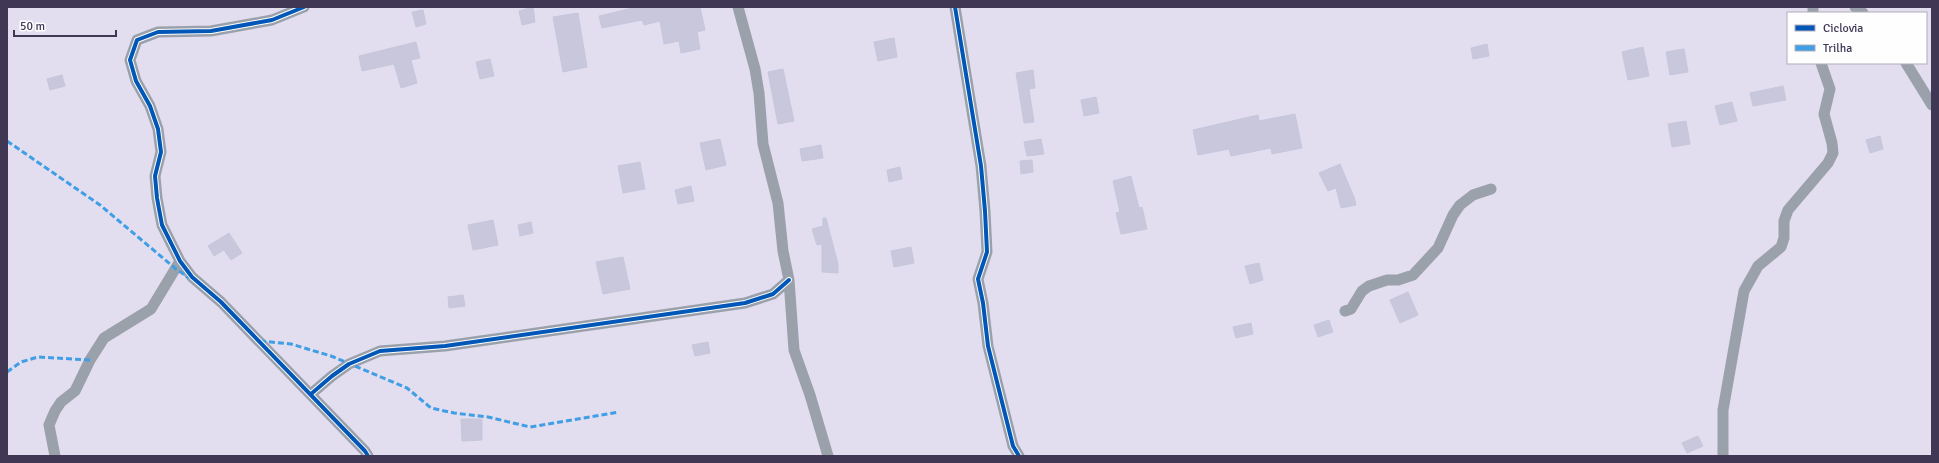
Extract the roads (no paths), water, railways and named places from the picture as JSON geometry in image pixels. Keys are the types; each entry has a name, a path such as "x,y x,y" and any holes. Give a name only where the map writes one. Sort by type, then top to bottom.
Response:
{"street":[{"path":"304,7 272,20 211,31 158,32 137,40 130,60 136,81 150,106 158,129 161,152 155,176 156,198 162,225 180,261 192,277 221,302 341,424 368,456"},
{"path":"738,7 755,69 759,93 763,144 778,203 783,251 789,280 794,350 810,395 828,456"},
{"path":"955,7 981,166 985,211 987,252 978,279 983,303 988,346 1013,446 1020,456"},
{"path":"1723,456 1723,410 1744,291 1758,266 1781,247 1784,238 1784,221 1788,210 1828,163 1833,153 1832,143 1824,114 1830,89 1821,64"},
{"path":"1907,64 1932,106"},
{"path":"1345,311 1351,309 1362,291 1369,286 1387,280 1394,281 1411,277 1438,248 1453,215 1460,205 1473,195 1491,189"},
{"path":"55,456 50,425 55,411 61,402 75,391 90,360 104,338 152,309 180,261"},
{"path":"311,394 349,364 380,351 445,346 745,303 773,294 789,280"}]}
